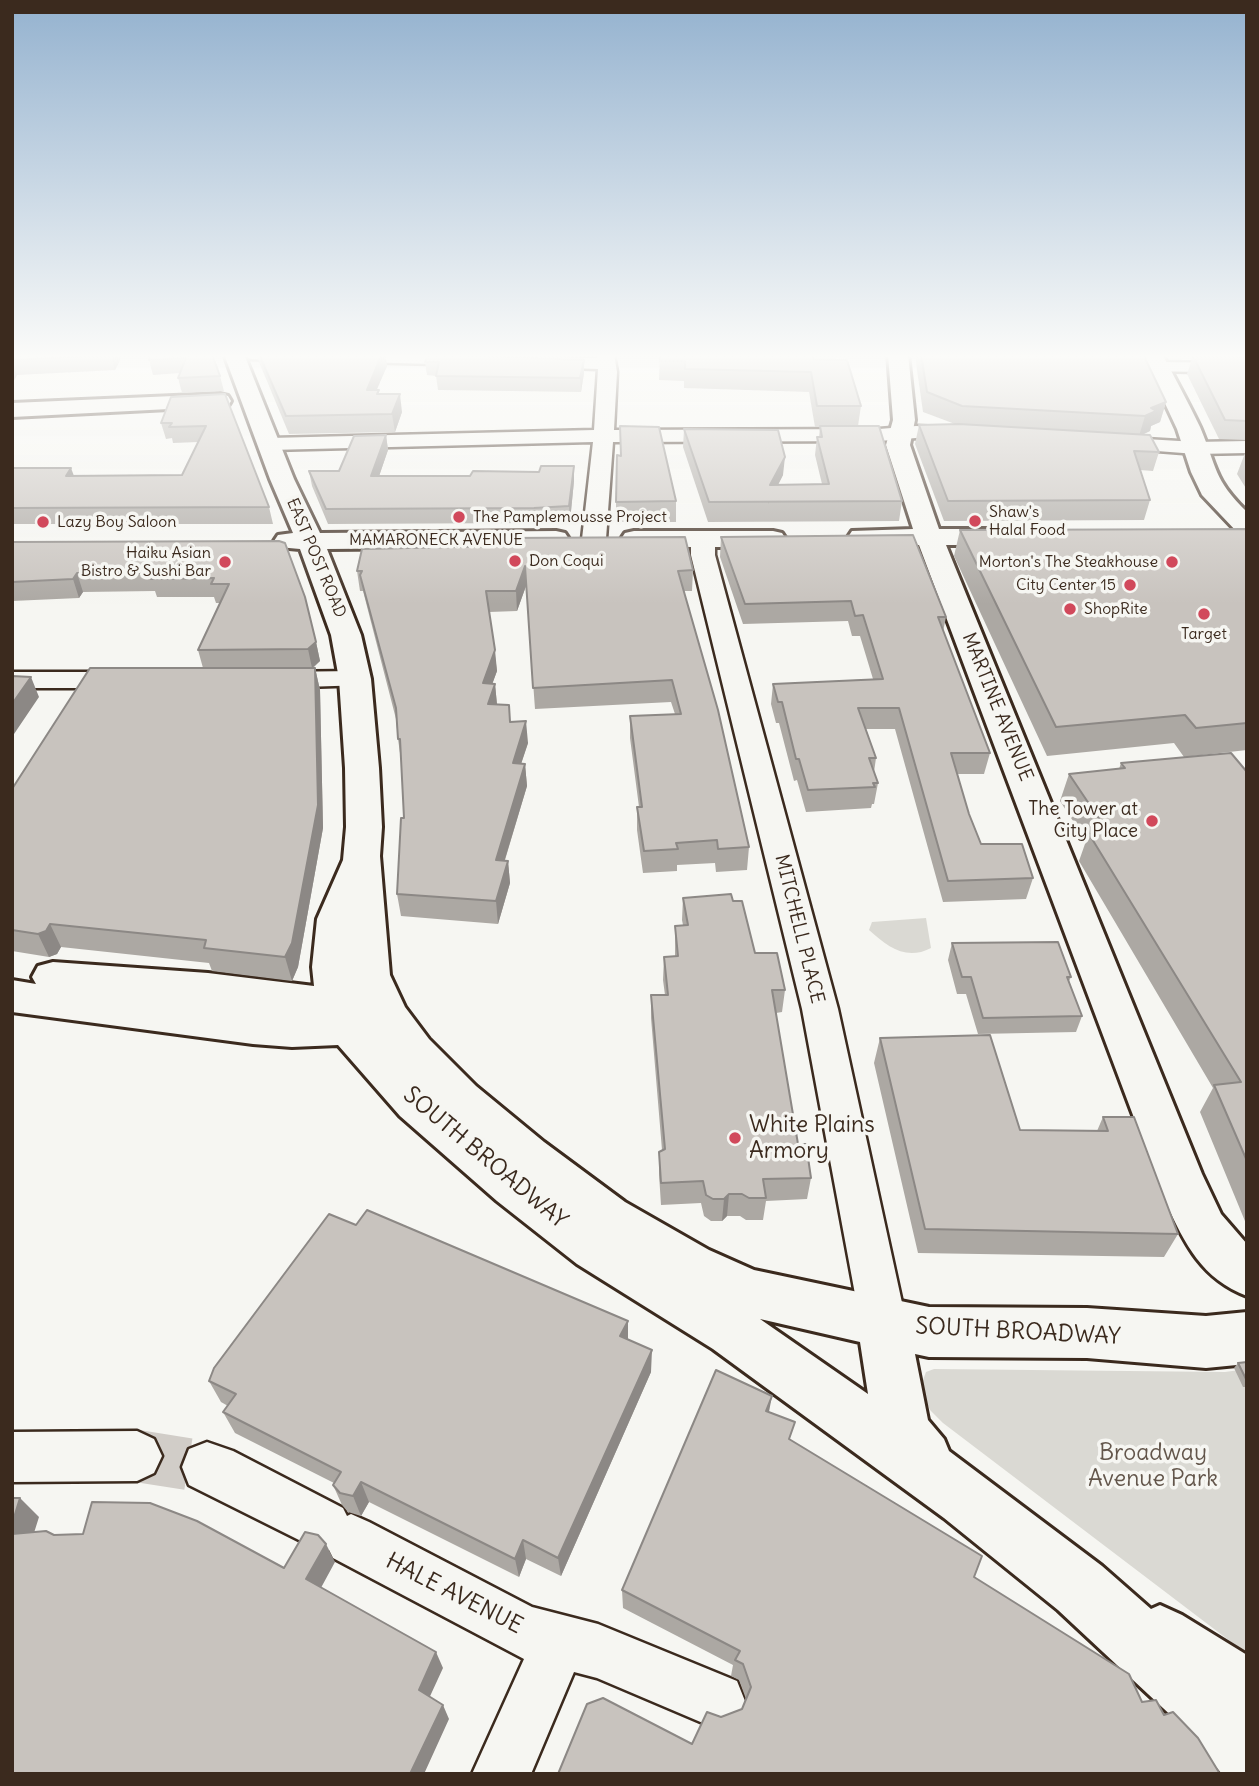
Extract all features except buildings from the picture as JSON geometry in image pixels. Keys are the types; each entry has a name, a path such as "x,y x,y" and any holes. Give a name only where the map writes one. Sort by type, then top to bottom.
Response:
{"main road":[{"name":"EAST POST ROAD","path":"267,437 282,479 341,616 355,680 363,797 361,856 369,975 358,1017"},
{"name":"MARTINE AVENUE","path":"899,437 898,445 929,537 1182,1185 1208,1239 1220,1254 1247,1273"},
{"path":"1191,437 1203,472 1231,530"},
{"path":"832,537 1038,537"},
{"name":"MAMARONECK AVENUE","path":"256,541 792,538"},
{"path":"12,972 112,984 187,987 290,998 358,1017"},
{"path":"12,996 146,1017 283,1030 358,1017"},
{"name":"SOUTH BROADWAY","path":"358,1017 414,1051 460,1099 565,1186 640,1237 691,1267 750,1293 929,1332 1087,1333 1206,1342 1247,1338"},
{"name":"SOUTH BROADWAY","path":"358,1017 416,1103 555,1219 595,1248 732,1331 965,1497 1080,1588"},
{"path":"883,1321 901,1429 912,1448 965,1497"},
{"path":"1080,1588 1247,1692"},
{"path":"1080,1588 1201,1699 1247,1752"}],"street":[{"path":"270,444 546,437"},
{"path":"594,539 602,437"},
{"path":"1096,442 1247,454"},
{"path":"1196,448 1247,447"},
{"name":"MITCHELL PLACE","path":"703,540 703,555 820,1009 883,1321"},
{"path":"12,680 146,680"},
{"path":"64,712 84,680"},
{"path":"243,680 355,680"},
{"path":"12,1457 137,1456"},
{"name":"HALE AVENUE","path":"207,1467 524,1632 598,1651 717,1701"},
{"path":"501,1774 560,1641"}],"green space":[{"path":"926,918 931,948 922,952 905,953 890,947 869,930 872,922"},
{"name":"Broadway Avenue Park","path":"934,1369 1225,1372 1247,1369 1247,1654 943,1423 930,1410 920,1388 926,1372"}],"tunnel":[{"path":"137,1456 207,1467"}],"place":[{"name":"The Pamplemousse Project","path":"459,517"},
{"name":"Shaw's Halal Food","path":"975,521"},
{"name":"Lazy Boy Saloon","path":"43,522"},
{"name":"Don Coqui","path":"515,561"},
{"name":"Haiku Asian Bistro & Sushi Bar","path":"225,562"},
{"name":"Morton's The Steakhouse","path":"1172,562"},
{"name":"City Center 15","path":"1130,585"},
{"name":"ShopRite","path":"1070,609"},
{"name":"Target","path":"1204,614"},
{"name":"The Tower at City Place","path":"1152,821"},
{"name":"White Plains Armory","path":"735,1138"}]}
